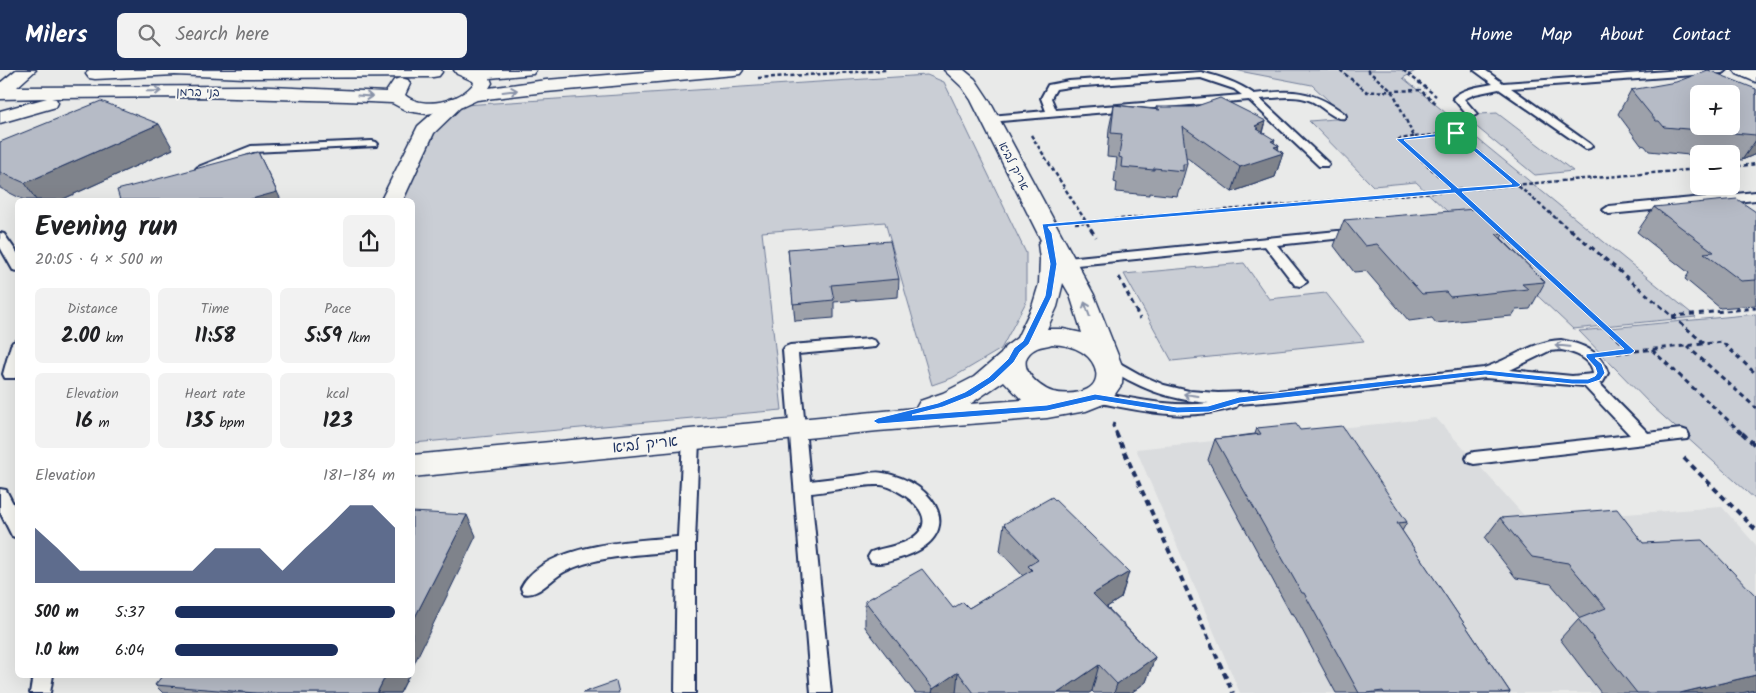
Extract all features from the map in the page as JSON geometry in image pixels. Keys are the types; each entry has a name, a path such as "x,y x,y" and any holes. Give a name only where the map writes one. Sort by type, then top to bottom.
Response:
{"street":[{"name":"בני ברמן","path":"15,77 175,70 218,72 439,71"},
{"path":"191,70 218,72"},
{"path":"469,72 527,70"},
{"path":"474,95 546,86 734,70"},
{"name":"אריק לביא","path":"953,70 969,83 980,100 1046,229 1059,263 1082,295 1105,358"},
{"name":"אריק לביא","path":"978,70 980,100"},
{"path":"1744,70 1756,77"},
{"path":"439,71 417,76 401,84 396,90 396,98 406,106 415,107 433,108 456,103 474,95 481,89 483,83 481,77 469,72"},
{"path":"0,93 15,77"},
{"path":"0,117 28,107 127,92"},
{"name":"בני ברמן","path":"0,93 324,94 396,98"},
{"path":"393,198 425,130 456,103"},
{"path":"415,107 425,130"},
{"name":"אריק לביא","path":"878,421 940,405 968,394 992,379 1019,351 1048,296 1059,263"},
{"path":"1067,337 1093,347 1105,358 1111,371 1110,381 1105,390 1086,400 1059,403 1043,399 1028,392 1017,382 1011,371 1019,351 1038,338 1067,337"},
{"name":"אריק לביא","path":"415,466 798,428 1047,408 1086,400"}],"lane":[{"path":"1478,70 1586,146"},
{"path":"1472,114 1458,98 1472,92 1500,86 1722,70"},
{"path":"1052,114 1046,98 1052,88 1069,84 1201,76 1231,84 1252,97 1323,164"},
{"path":"990,119 1252,97 1306,95 1321,102 1341,116"},
{"path":"190,174 251,149 372,144"},
{"path":"1609,210 1750,197 1756,206"},
{"path":"1059,263 1375,231"},
{"path":"0,237 13,249"},
{"path":"1268,242 1300,282"},
{"path":"821,693 790,350 870,344"},
{"path":"1086,400 1130,403 1161,409 1193,411 1209,409 1239,400 1485,373 1572,382 1598,378 1601,373 1599,366 1589,356 1574,348 1550,345 1539,348 1512,364 1485,373"},
{"path":"10,374 15,356"},
{"path":"1105,358 1129,377 1152,387 1193,396 1239,400"},
{"path":"1588,381 1644,439"},
{"path":"1474,458 1682,435"},
{"path":"685,693 686,542 691,439"},
{"path":"803,488 882,479 898,484 919,496 929,509 932,524 926,536 912,547 877,557"},
{"path":"0,495 15,524"},
{"path":"530,588 548,571 570,561 590,556 686,542"},
{"path":"40,693 42,678"}],"path":[{"path":"1340,70 1366,92 1393,92"},
{"path":"1367,70 1393,92 1414,137"},
{"path":"1019,116 1110,258 1140,320"},
{"path":"1631,351 1399,139 1456,133 1705,344"},
{"path":"1740,166 1756,164"},
{"path":"1046,229 1086,222 1690,171"},
{"path":"1672,316 1756,308"},
{"path":"1589,356 1722,342 1756,374"},
{"path":"1686,346 1756,408"},
{"path":"1652,349 1756,446"},
{"path":"1130,403 1112,426 1233,693"},
{"path":"1663,437 1756,530"}],"shaded area":[{"path":"1234,70 1417,70 1403,78 1696,317 1573,329 1416,182 1373,186 1309,121 1347,118 1312,85"},
{"path":"927,75 944,82 1026,253 1026,302 1001,349 952,378 932,385 885,222 762,232 782,410 415,443 415,198 389,198 449,106"},
{"path":"1497,113 1573,171 1535,175 1462,115"},
{"path":"1244,263 1269,299 1326,293 1364,341 1172,361 1124,274"},
{"path":"1756,314 1756,500 1653,407 1579,331"},
{"path":"1436,418 1529,521 1722,507 1756,545 1756,693 1240,693 1136,449"}],"building":[{"path":"1708,70 1756,89 1756,135 1740,134 1740,85 1690,85 1690,129 1664,127 1659,121 1656,121 1631,90 1676,82"},
{"path":"1220,98 1266,121 1255,126 1275,140 1271,141 1279,146 1274,147 1283,153 1240,167 1182,126 1187,164 1183,164 1183,171 1121,167 1122,158 1119,157 1122,134 1111,133 1114,105 1160,110 1156,107 1194,107"},
{"path":"101,101 159,124 25,183 0,172 0,142"},
{"path":"258,152 277,192 255,198 119,198 117,190"},
{"path":"1737,199 1756,212 1756,280 1741,281 1704,253 1714,252 1654,207"},
{"path":"1475,209 1504,233 1496,234 1545,282 1522,284 1528,289 1450,297 1446,292 1422,294 1377,244 1365,246 1344,220"},
{"path":"890,241 899,279 831,285 834,300 793,304 788,249"},
{"path":"1296,424 1300,430 1342,426 1407,522 1397,523 1510,692 1384,693 1383,691 1359,693 1215,439 1261,434 1257,428"},
{"path":"1052,497 1129,572 1093,594 1155,657 1117,684 1099,665 1058,693 974,693 958,672 933,689 865,601 922,569 953,608 963,602 969,608 1032,570 1028,566 1038,560 1004,524"},
{"path":"1617,509 1643,543 1702,540 1756,596 1756,675 1680,693 1637,693 1578,619 1606,608 1568,563 1532,557 1500,518"},
{"path":"415,512 467,515 415,617"},
{"path":"161,678 384,678 377,693 256,693 155,685"},
{"path":"616,681 619,693 582,693"}],"route":[{"path":"1456,133 1399,139 1457,190 1044,225 1048,233 1054,264 1048,296 1026,342 1017,350 1012,360 992,379 968,394 940,405 878,421 1047,408 1086,401 1095,397 1146,406 1193,411 1224,406 1239,400 1485,373 1572,382 1598,378 1601,373 1599,366 1589,356 1631,351 1457,190 1518,185 1456,133"}]}
